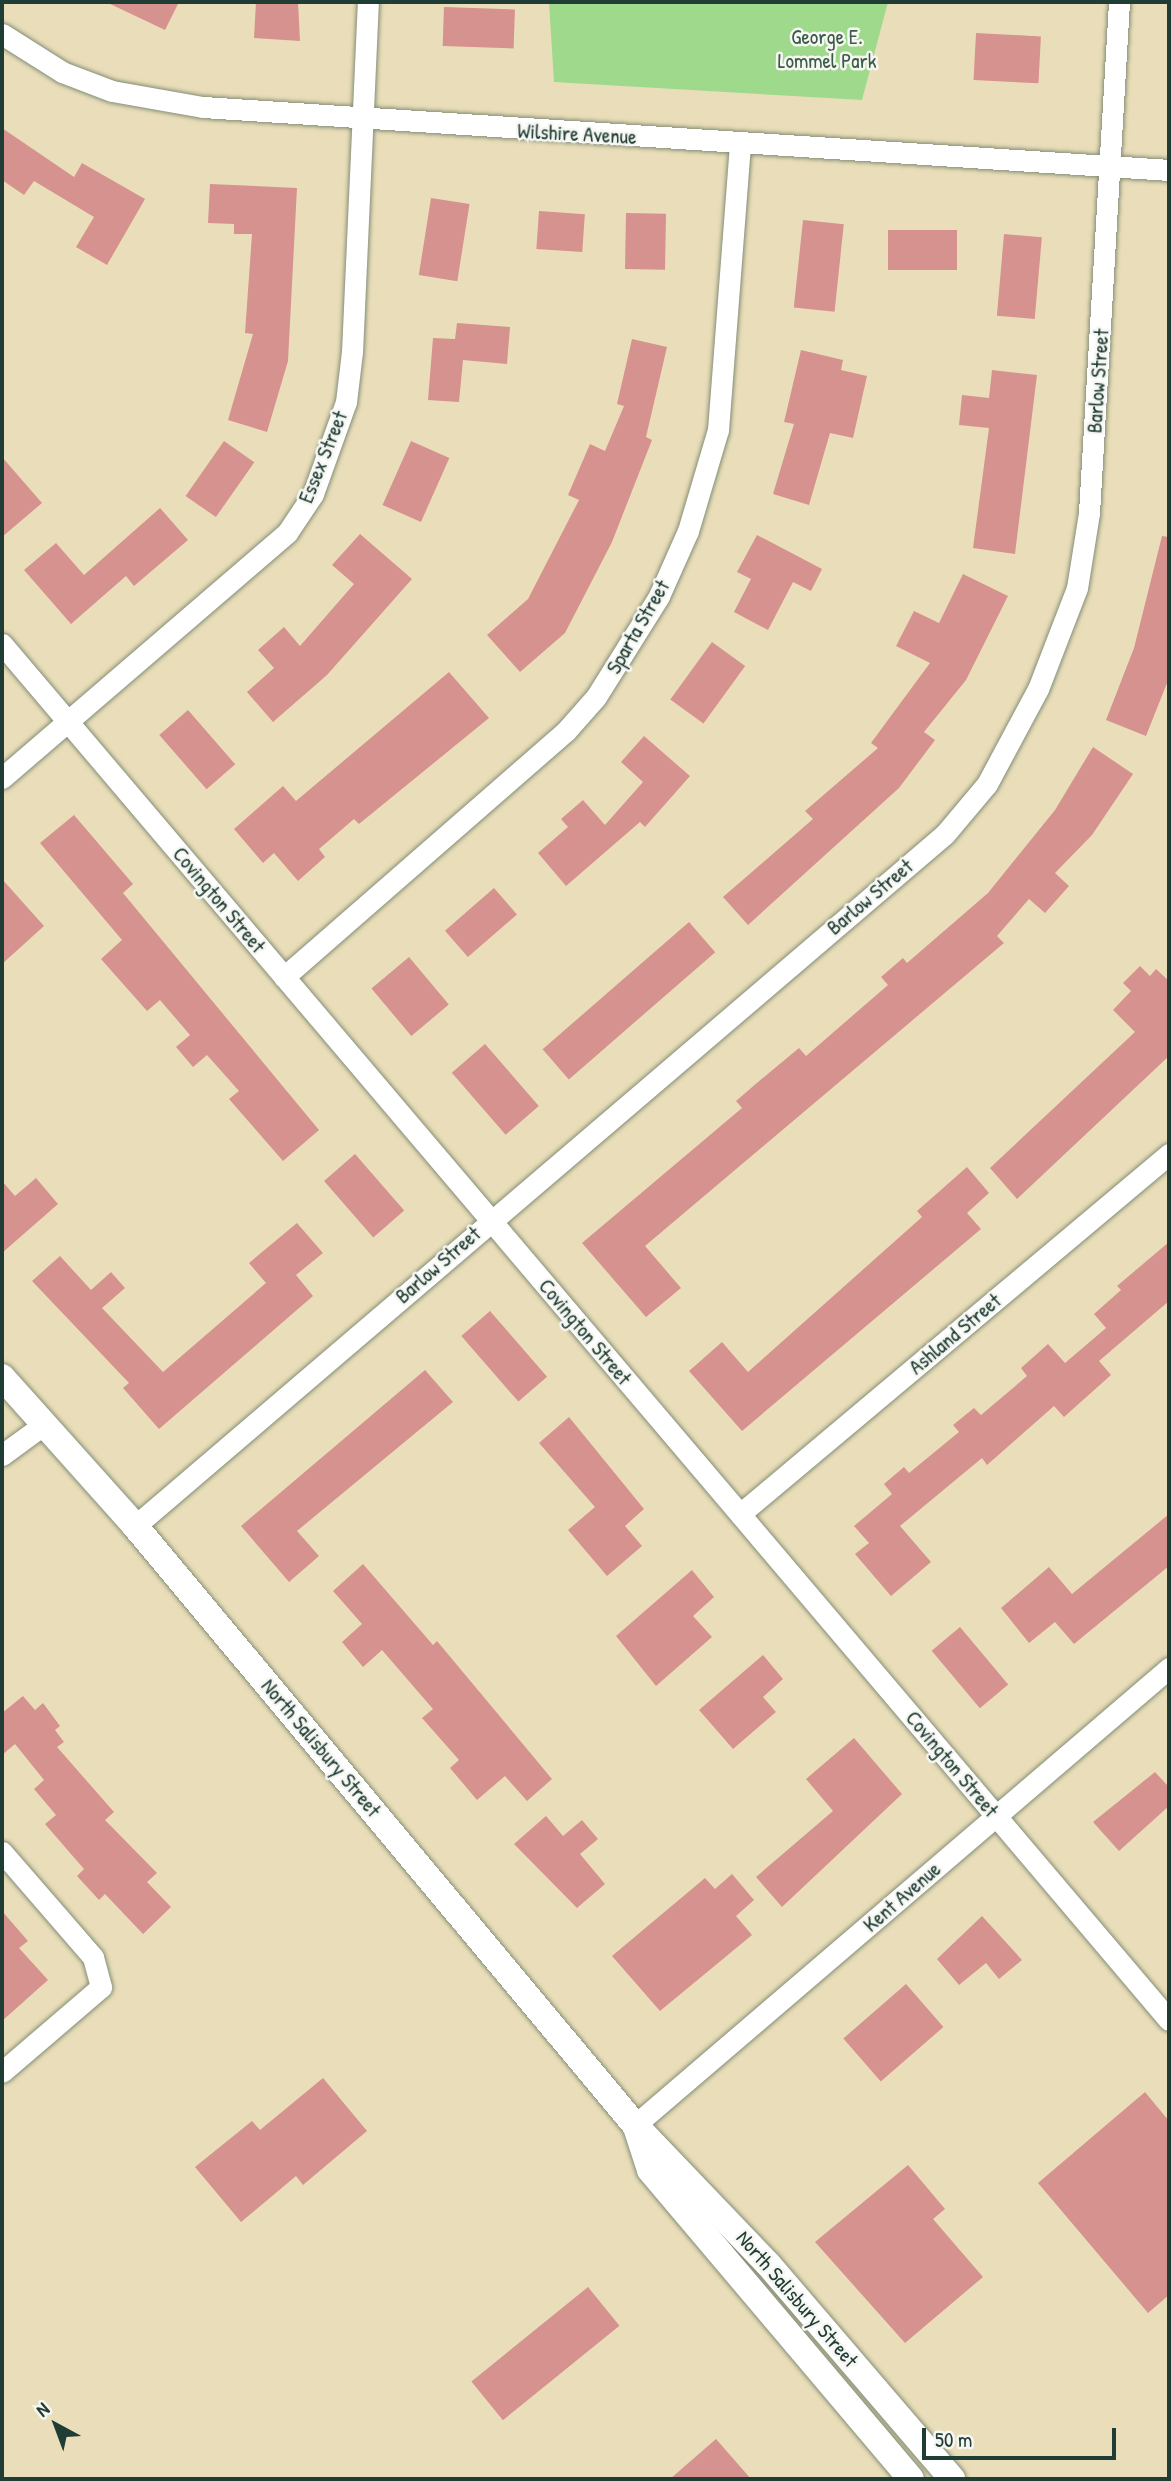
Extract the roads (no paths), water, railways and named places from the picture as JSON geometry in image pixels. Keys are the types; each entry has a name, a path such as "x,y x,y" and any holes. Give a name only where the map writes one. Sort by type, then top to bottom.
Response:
{"street":[{"name":"Essex Street","path":"2,778 287,533 313,494 346,402 365,121 368,2"},
{"name":"Barlow Street","path":"135,1526 945,834 1010,747 1077,588 1089,513 1113,167 1119,2"},
{"name":"Wilshire Avenue","path":"2,34 42,61 112,91 365,121 1169,170"},
{"name":"Sparta Street","path":"284,977 566,732 596,697 659,596 688,531 718,430 740,144"},
{"name":"Covington Street","path":"2,644 1169,2020"},
{"name":"Ashland Street","path":"740,1514 1169,1154"},
{"name":"North Salisbury Street","path":"2,1377 135,1526 635,2125 768,2264 952,2479"},
{"path":"2,1455 43,1425"},
{"name":"Kent Avenue","path":"635,2125 1169,1668"},
{"path":"2,1852 93,1957 101,1987 2,2071"},
{"name":"North Salisbury Street","path":"635,2125 650,2169 911,2479"}],"park label":[{"name":"George E. Lommel Park","path":"827,49"}]}
